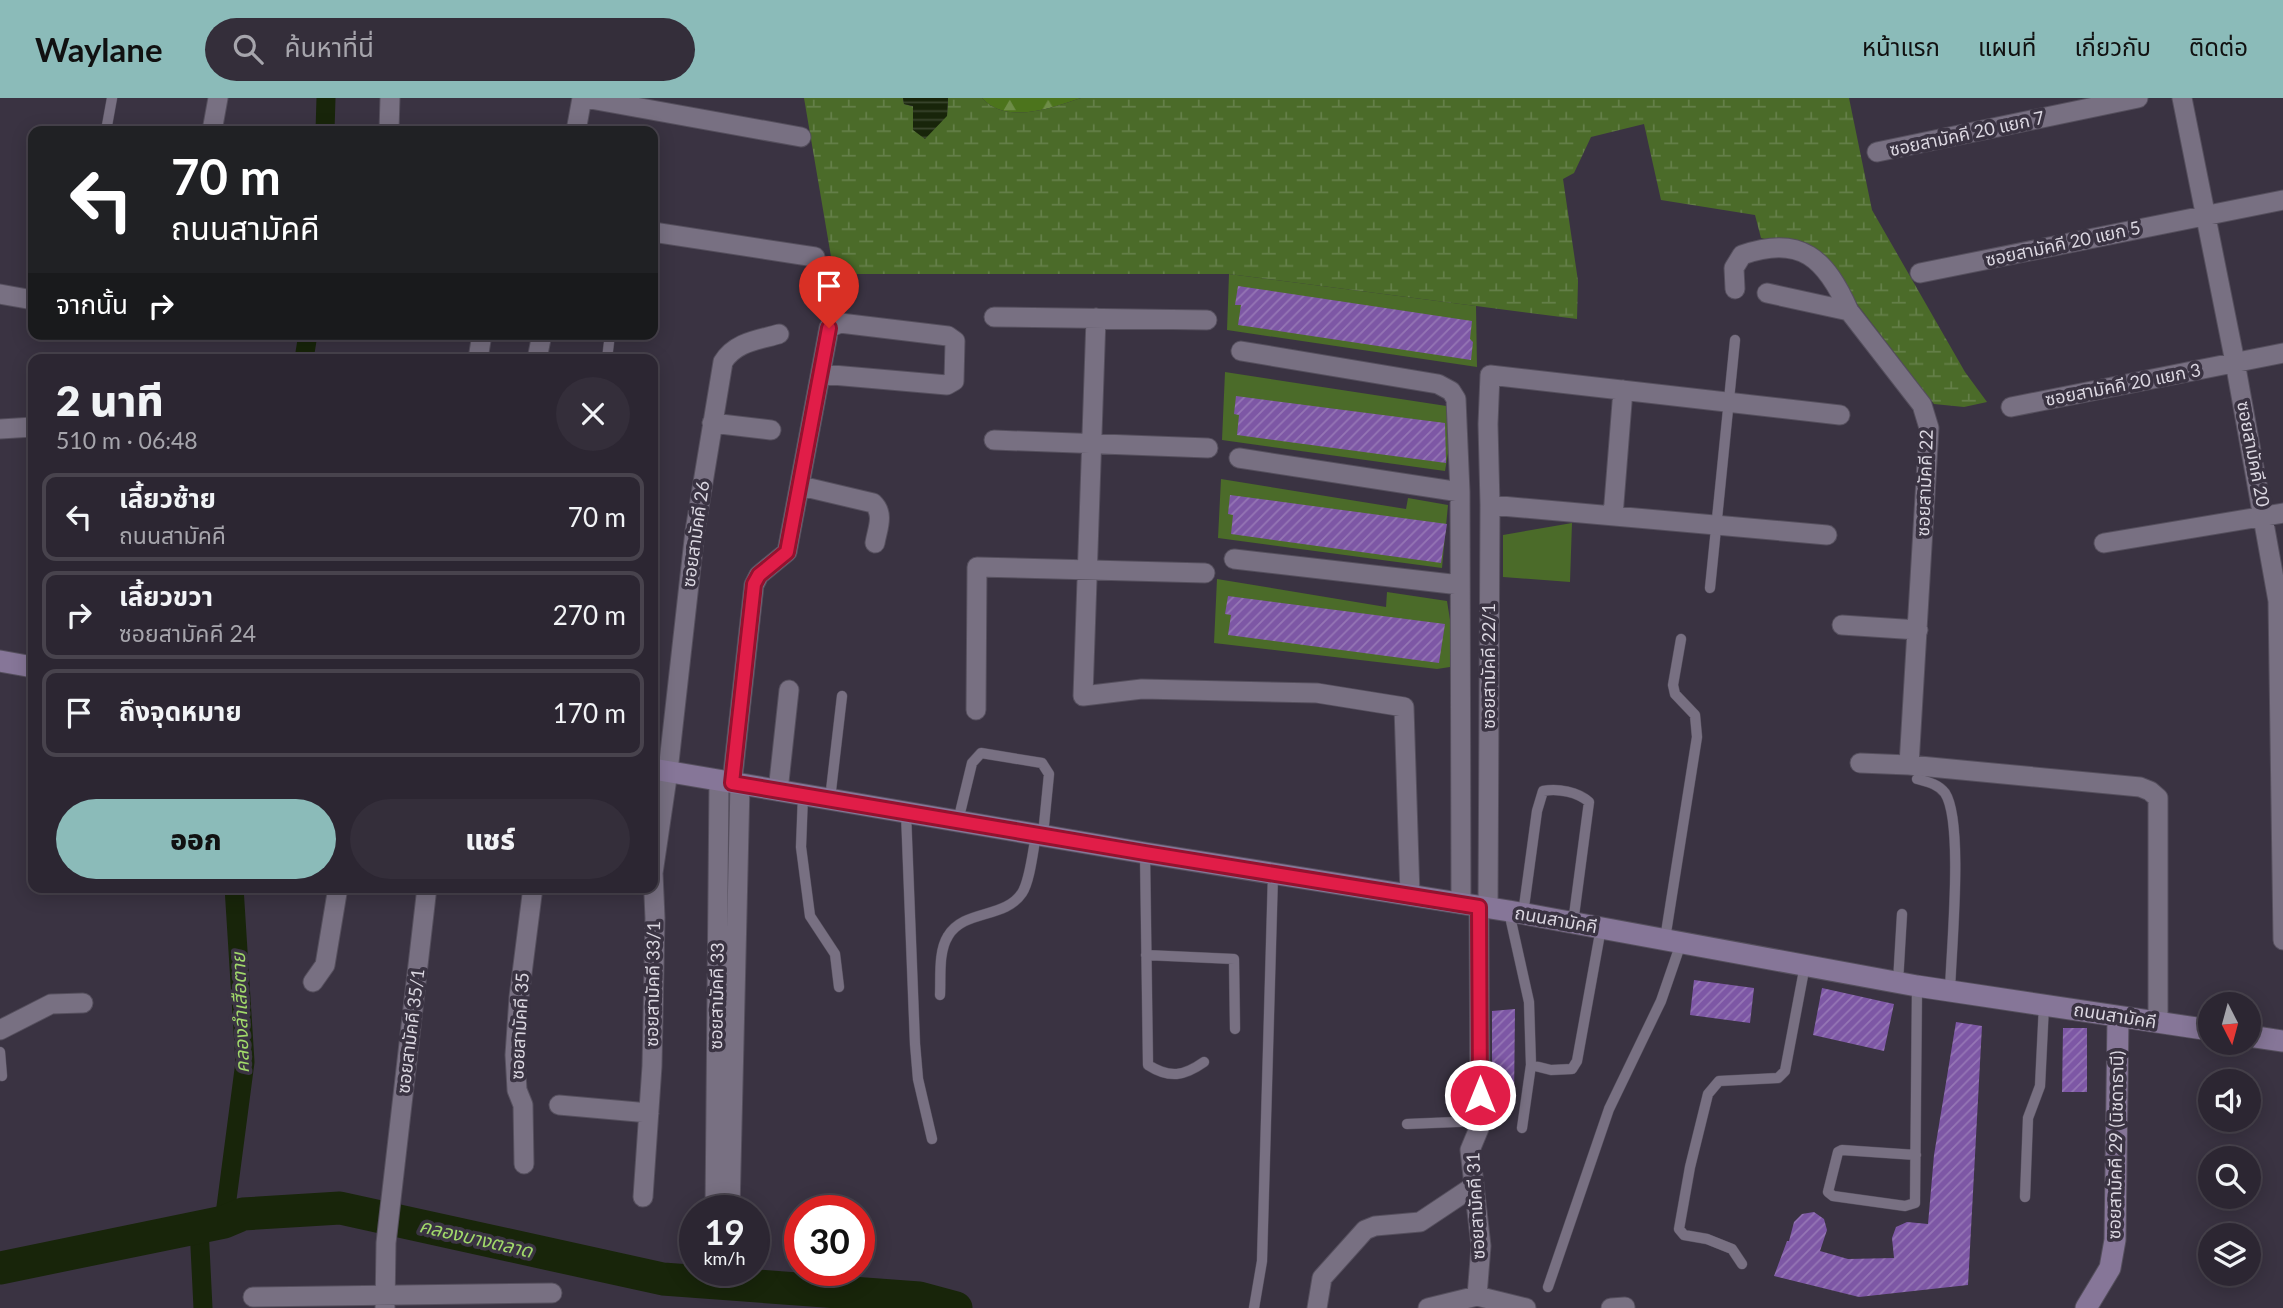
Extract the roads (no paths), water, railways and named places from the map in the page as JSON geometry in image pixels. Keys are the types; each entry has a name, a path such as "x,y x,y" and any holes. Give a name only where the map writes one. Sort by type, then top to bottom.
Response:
{"main road":[{"path":"0,661 28,666"},
{"name":"ถนนสามัคคี","path":"660,770 958,822 1492,909 1908,984 2198,1028"},
{"name":"ซอยสามัคคี 29 (นิชดาธานี)","path":"2086,1308 2110,1268 2115,1240 2118,1017"},
{"path":"2261,1038 2283,1041"}],"street":[{"path":"213,126 218,98"},
{"path":"389,126 390,98"},
{"path":"577,126 584,98 801,137"},
{"name":"ซอยสามัคคี 20 แยก 7","path":"1877,152 2138,98"},
{"name":"ซอยสามัคคี 20","path":"2182,98 2235,362 2274,514 2278,601 2283,940"},
{"name":"ซอยสามัคคี 20 แยก 5","path":"1920,273 2283,200"},
{"path":"658,233 815,257"},
{"name":"ซอยสามัคคี 22","path":"1735,289 1734,268 1742,256 1771,247 1798,250 1818,260 1827,270 1849,311 1922,405 1929,428 1913,772"},
{"path":"1767,292 1849,311"},
{"path":"0,294 28,299"},
{"path":"994,317 1207,320"},
{"path":"1096,318 1083,696 1142,690 1317,693 1404,707 1410,895"},
{"path":"730,1195 730,783 754,584 759,575 787,552 829,328 840,323 948,336 955,341 954,381 947,385 821,374"},
{"name":"ซอยสามัคคี 26","path":"660,770 723,362 734,348 779,334"},
{"path":"1241,351 1438,384 1451,391 1456,400 1461,585 1492,909"},
{"name":"ซอยสามัคคี 20 แยก 3","path":"2011,407 2283,353"},
{"name":"ซอยสามัคคี 22/1","path":"1492,909 1488,424 1490,375 1623,390"},
{"path":"1613,516 1623,390 1840,415"},
{"path":"712,423 771,430"},
{"path":"0,429 28,427"},
{"path":"994,440 1208,448"},
{"path":"1239,458 1460,492"},
{"path":"801,486 873,503 881,515 875,543"},
{"path":"1490,505 1827,535"},
{"path":"2104,543 2274,514"},
{"path":"1234,559 1461,585"},
{"path":"976,710 977,567 1205,573"},
{"path":"1842,625 1918,630"},
{"path":"778,791 789,690"},
{"path":"1860,763 1913,772 2140,787 2150,791 2158,798 2158,1023"},
{"name":"ซอยสามัคคี 33/1","path":"658,799 660,770"},
{"name":"ซอยสามัคคี 33","path":"716,1195 730,783"},
{"path":"313,982 325,965 337,893"},
{"name":"ซอยสามัคคี 35/1","path":"385,1301 386,1243 426,893"},
{"name":"ซอยสามัคคี 35","path":"524,1164 523,1105 517,1090 515,1055 519,997 532,893"},
{"name":"ซอยสามัคคี 33/1","path":"643,1197 649,1112 654,893"},
{"name":"ซอยสามัคคี 31","path":"1477,1296 1481,1246 1470,1150 1480,1121 1492,909"},
{"path":"0,1030 51,1004 83,1003"},
{"path":"559,1105 649,1112"},
{"path":"1317,1308 1322,1278 1365,1230 1375,1226 1420,1222 1474,1186"},
{"path":"253,1297 385,1301 552,1293"},
{"path":"1428,1308 1477,1296 1526,1308"}],"lane":[{"path":"107,126 112,98"},
{"path":"1710,588 1735,340"},
{"path":"1548,1287 1609,1109 1661,1001 1673,941 1697,737 1695,715 1675,694 1673,685 1681,639"},
{"path":"830,799 842,696"},
{"path":"940,995 943,950 948,934 963,922 1014,904 1025,891 1040,835 1049,774 1042,763 981,753 972,763 958,822"},
{"path":"1913,772 1938,786 1946,796 1951,811 1955,836 1955,865 1950,991"},
{"path":"1522,1128 1531,1065 1529,1002 1492,909 1543,792 1550,790 1581,795 1589,802 1573,923"},
{"path":"803,795 801,847 810,916 835,954 839,987"},
{"path":"906,813 915,1044 918,1079 932,1139"},
{"path":"1145,853 1148,1065 1169,1073 1188,1073 1204,1062"},
{"path":"1254,1308 1262,1261 1273,874"},
{"path":"1902,914 1916,1155 1915,1203 1911,1206 1833,1196 1828,1192 1838,1152 1842,1150 1916,1155"},
{"path":"1531,1065 1551,1070 1575,1066 1601,928"},
{"path":"1146,955 1234,959 1235,1029"},
{"path":"1742,1264 1732,1249 1707,1239 1684,1235 1679,1229 1690,1167 1708,1094 1718,1081 1778,1078 1785,1070 1805,964"},
{"path":"2025,1197 2028,1118 2039,1086 2044,1005"},
{"path":"0,1052 2,1076"},
{"path":"1407,1124 1480,1121"}],"waterway":[{"name":"คลองลำเสือตาย","path":"325,126 326,98"},
{"name":"คลองลำเสือตาย","path":"305,354 307,340"},
{"name":"คลองลำเสือตาย","path":"224,1222 245,1062 234,893"},
{"name":"คลองบางตลาด","path":"0,1268 224,1222 243,1214 340,1208 663,1279 919,1298 956,1308"},
{"path":"199,1227 203,1308"}]}
